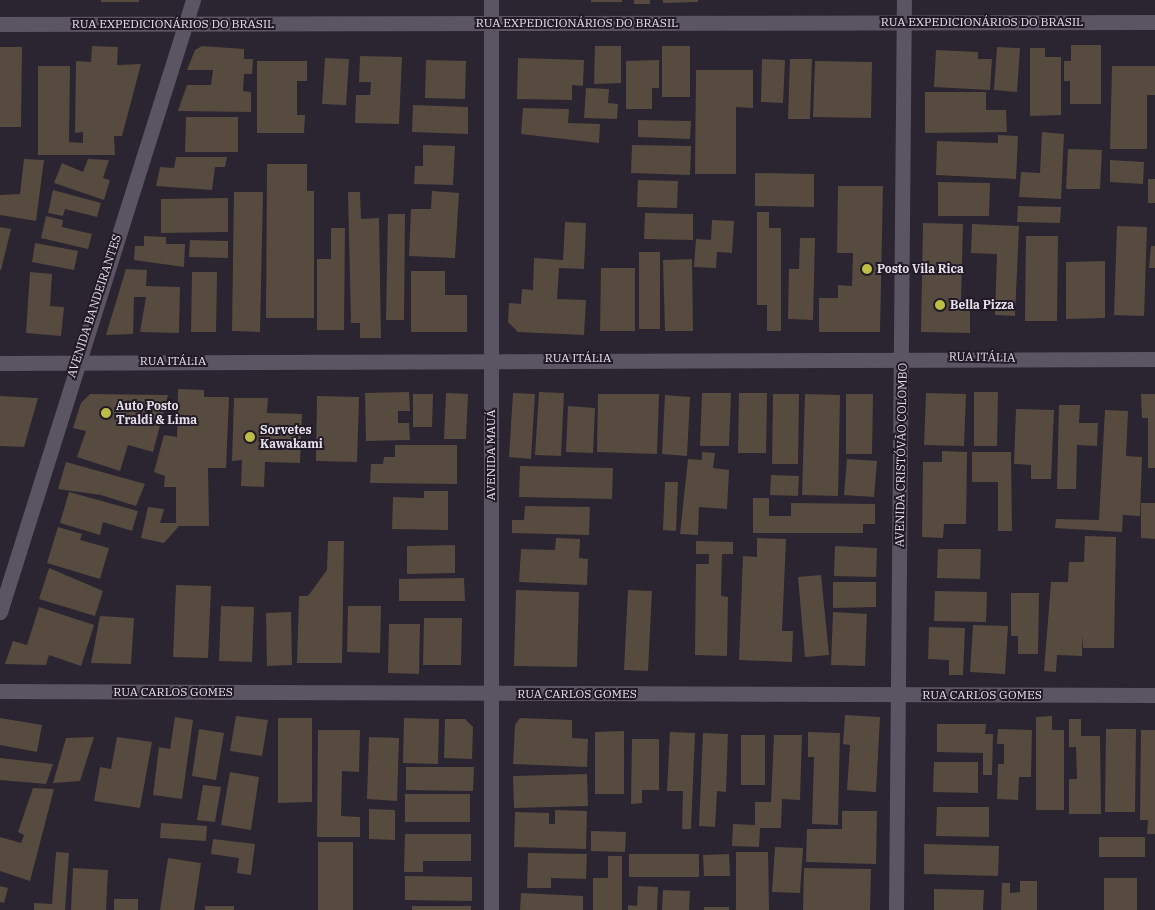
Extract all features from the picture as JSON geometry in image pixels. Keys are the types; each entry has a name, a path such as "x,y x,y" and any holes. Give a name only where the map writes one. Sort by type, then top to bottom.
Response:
{"street":[{"name":"AVENIDA BANDEIRANTES","path":"0,612 76,362 193,0"},
{"name":"AVENIDA MAUÁ","path":"490,0 493,694 491,910"},
{"name":"AVENIDA CRISTÓVÃO COLOMBO","path":"896,910 900,694 904,0"},
{"name":"RUA EXPEDICIONÁRIOS DO BRASIL","path":"0,24 1155,22"},
{"name":"RUA ITÁLIA","path":"0,363 902,356 1155,359"},
{"name":"RUA CARLOS GOMES","path":"0,691 1155,695"}],"building":[{"path":"101,0 139,0 139,2 101,2"},
{"path":"591,0 622,0 622,2 591,2"},
{"path":"634,0 650,0 650,4 634,4"},
{"path":"663,0 698,0 698,2 663,3"},
{"path":"1071,45 1101,45 1101,104 1070,104 1070,81 1064,81 1064,61 1071,61"},
{"path":"92,46 118,47 117,65 141,64 122,136 114,136 115,155 38,155 38,66 70,66 69,142 83,143 83,132 75,133 76,61 91,62"},
{"path":"202,46 244,49 244,59 253,59 252,74 244,74 243,91 251,92 251,112 178,111 187,85 211,85 213,70 187,70 195,50"},
{"path":"595,46 621,46 621,83 594,84"},
{"path":"662,46 690,46 690,97 662,97"},
{"path":"0,47 22,47 21,127 0,127"},
{"path":"997,47 1020,48 1017,92 994,90"},
{"path":"1030,48 1045,48 1045,57 1061,57 1061,115 1030,116"},
{"path":"936,50 978,52 978,59 992,59 990,90 934,87"},
{"path":"360,56 402,57 399,124 355,123 356,95 370,95 371,82 359,82"},
{"path":"325,58 349,59 346,105 322,104"},
{"path":"518,58 584,60 583,86 572,85 572,100 517,99"},
{"path":"762,59 785,60 783,103 761,102"},
{"path":"790,59 812,59 810,119 788,119"},
{"path":"426,60 466,61 465,99 425,98"},
{"path":"659,60 659,88 652,88 652,109 626,109 626,61"},
{"path":"257,61 307,61 307,81 297,81 297,115 305,115 304,133 257,133"},
{"path":"815,61 872,62 871,118 813,117"},
{"path":"1112,66 1155,66 1155,95 1147,95 1147,149 1110,149"},
{"path":"696,70 753,70 753,108 736,107 736,174 695,174"},
{"path":"586,88 609,89 608,103 618,104 617,119 584,118"},
{"path":"925,92 986,92 986,110 1006,110 1007,132 925,133"},
{"path":"413,105 468,107 468,134 412,132"},
{"path":"523,108 569,109 568,123 600,124 599,143 521,134"},
{"path":"186,117 238,117 238,152 185,152"},
{"path":"638,120 691,121 690,139 638,137"},
{"path":"1042,132 1064,134 1061,199 1019,197 1021,172 1040,173"},
{"path":"998,135 1018,136 1016,179 936,175 937,141 998,143"},
{"path":"423,145 455,146 453,185 414,184 415,166 423,166"},
{"path":"632,145 691,146 690,175 631,173"},
{"path":"1068,149 1102,150 1100,189 1066,189"},
{"path":"176,157 227,157 225,167 215,167 212,190 156,186 160,167 174,168"},
{"path":"24,159 44,160 36,221 0,215 0,195 20,194"},
{"path":"88,159 109,160 103,178 110,180 104,200 54,183 62,163 83,172"},
{"path":"1110,160 1144,162 1143,184 1110,182"},
{"path":"267,164 307,164 307,191 314,191 314,318 266,318"},
{"path":"755,173 814,174 814,207 755,206"},
{"path":"1148,179 1155,179 1155,203 1148,203"},
{"path":"638,180 678,181 677,208 637,207"},
{"path":"938,182 990,183 989,216 938,216"},
{"name":"Posto Vila Rica","path":"838,186 883,186 880,332 819,332 819,298 838,298 838,285 852,286 853,253 837,253"},
{"path":"53,190 101,203 97,217 65,209 63,216 48,213"},
{"path":"432,191 459,193 455,258 409,256 411,209 431,209"},
{"path":"234,192 263,192 260,332 232,331"},
{"path":"348,192 360,192 361,219 379,218 381,338 360,338 360,323 351,323"},
{"path":"228,198 228,232 161,233 161,199"},
{"path":"1018,206 1061,207 1060,223 1017,222"},
{"path":"757,212 769,212 769,228 781,228 781,331 767,331 767,305 757,305"},
{"path":"645,213 693,214 693,240 644,239"},
{"path":"388,214 405,214 404,320 386,320"},
{"path":"46,216 63,220 62,227 92,234 88,249 41,238"},
{"path":"712,220 734,221 732,253 717,252 716,268 694,267 696,239 711,240"},
{"path":"565,222 586,223 584,269 559,268 557,299 586,300 584,335 518,332 508,322 509,303 521,304 522,289 533,290 534,258 563,260"},
{"path":"923,223 963,224 961,302 970,302 970,333 921,332"},
{"path":"972,224 1019,226 1015,316 995,315 997,254 971,253"},
{"path":"1117,226 1147,227 1144,316 1114,315"},
{"path":"0,227 11,229 1,270 0,270"},
{"path":"331,228 345,228 344,330 317,330 317,259 331,259"},
{"path":"144,236 166,237 166,244 185,244 184,267 134,260 135,246 144,246"},
{"path":"1026,236 1058,236 1057,321 1025,321"},
{"path":"800,238 815,238 813,320 788,319 789,269 799,269"},
{"path":"190,240 228,241 228,258 189,257"},
{"path":"35,243 78,251 74,270 32,262"},
{"path":"1151,246 1155,246 1155,268 1149,268"},
{"path":"639,252 660,252 660,329 639,329"},
{"path":"692,259 693,331 665,331 663,260"},
{"path":"1105,261 1105,318 1066,319 1066,262"},
{"path":"601,268 635,268 635,331 600,331"},
{"path":"126,269 147,270 146,286 180,287 179,333 140,332 146,297 134,297 133,334 106,335"},
{"path":"411,271 445,271 445,295 467,295 467,332 411,332"},
{"path":"30,272 52,274 50,306 64,307 61,336 26,333"},
{"path":"192,272 217,272 216,332 191,332"},
{"path":"178,389 204,390 204,397 229,397 226,468 208,468 209,526 179,526 164,543 141,538 148,507 164,509 160,523 176,523 176,487 164,487 165,476 154,472 164,435 177,437"},
{"path":"409,392 410,411 398,411 398,423 409,423 410,440 366,441 365,393"},
{"path":"539,392 564,393 561,456 535,455"},
{"path":"974,392 998,392 997,446 974,446"},
{"path":"446,393 468,394 466,439 444,439"},
{"path":"513,393 535,394 531,459 509,457"},
{"path":"702,393 731,393 729,446 700,446"},
{"path":"739,393 767,393 766,453 738,453"},
{"path":"926,393 966,394 964,446 924,445"},
{"path":"90,394 168,395 153,452 128,445 120,471 77,457 86,431 73,428 81,403"},
{"path":"413,394 433,394 432,427 413,427"},
{"path":"598,394 659,394 657,454 597,452"},
{"path":"773,394 799,394 798,464 772,464"},
{"path":"805,394 840,395 838,496 802,495"},
{"path":"846,394 873,394 872,454 846,454"},
{"path":"1141,394 1155,394 1155,468 1148,468 1148,418 1142,418"},
{"path":"665,395 690,397 687,456 662,454"},
{"path":"0,396 38,398 24,447 0,446"},
{"path":"317,396 359,397 357,462 316,461"},
{"path":"234,398 268,398 267,413 302,414 300,463 265,462 264,487 241,486 242,460 232,461"},
{"path":"1059,405 1080,405 1079,423 1098,423 1097,446 1077,445 1076,489 1057,489"},
{"path":"568,406 595,408 593,453 566,452"},
{"path":"1016,409 1054,410 1051,479 1031,479 1031,465 1014,464"},
{"path":"1105,410 1128,411 1126,456 1142,457 1140,516 1123,515 1122,532 1055,528 1056,519 1099,520"},
{"path":"395,445 457,445 457,484 370,483 371,464 383,464 384,457 395,457"},
{"path":"942,451 967,452 966,524 944,524 943,538 922,537 923,462 942,462"},
{"path":"702,452 715,453 713,468 729,470 727,509 699,507 698,535 680,534 688,459 702,460"},
{"path":"972,452 1011,452 1012,531 998,531 998,482 972,482"},
{"path":"847,459 877,461 874,497 844,495"},
{"path":"66,462 145,484 136,506 101,495 58,489"},
{"path":"520,466 613,468 612,499 519,497"},
{"path":"771,475 799,476 798,496 770,495"},
{"path":"665,482 678,482 676,531 663,530"},
{"path":"424,491 448,491 448,530 392,529 393,497 424,498"},
{"path":"69,492 138,511 132,531 103,522 100,535 60,523"},
{"path":"753,498 769,498 769,516 791,516 791,503 875,504 875,524 863,524 863,533 753,533"},
{"path":"1141,503 1155,503 1155,539 1141,538"},
{"path":"525,506 590,507 589,535 512,533 512,520 524,520"},
{"path":"58,527 82,534 80,540 109,548 100,579 47,563"},
{"path":"1085,536 1116,537 1114,648 1083,648 1082,635 1082,656 1057,655 1056,672 1044,671 1051,582 1068,582 1069,562 1084,562"},
{"path":"556,538 580,539 579,558 588,559 587,585 519,582 521,549 555,550"},
{"path":"757,538 786,539 782,631 793,631 792,662 739,660 743,556 757,557"},
{"path":"328,541 344,541 342,663 297,663 299,596 308,596 327,570"},
{"path":"696,541 733,542 733,554 722,554 721,596 728,597 727,656 695,655 696,564 709,564 709,554 696,554"},
{"path":"455,545 455,573 407,574 407,546"},
{"path":"835,546 877,548 876,577 834,576"},
{"path":"938,549 981,549 980,579 937,578"},
{"path":"49,568 103,591 95,616 39,599"},
{"path":"821,575 829,655 805,657 798,577"},
{"path":"464,578 465,601 399,601 399,579"},
{"path":"833,582 876,582 876,607 833,608"},
{"path":"176,585 211,586 208,658 173,657"},
{"path":"516,590 579,592 577,667 514,666"},
{"path":"628,590 652,591 648,671 624,670"},
{"path":"935,591 987,592 986,622 934,621"},
{"path":"1011,593 1039,593 1038,654 1018,654 1018,636 1011,636"},
{"path":"221,606 254,607 252,662 219,661"},
{"path":"348,606 381,606 380,653 347,652"},
{"path":"39,607 94,625 81,666 49,655 46,665 5,664 13,641 27,645"},
{"path":"291,612 292,665 267,666 266,613"},
{"path":"833,612 867,614 865,666 831,665"},
{"path":"100,616 134,618 131,664 91,663"},
{"path":"424,618 462,618 461,665 423,665"},
{"path":"389,624 420,624 419,674 388,673"},
{"path":"973,625 1008,626 1005,674 970,672"},
{"path":"929,627 965,628 963,675 949,675 949,660 928,659"},
{"path":"845,715 880,717 876,792 847,790 850,745 843,744"},
{"path":"236,716 268,720 262,756 230,751"},
{"path":"1052,716 1052,730 1064,730 1064,810 1036,810 1036,717"},
{"path":"175,717 193,720 182,799 153,795 159,747 170,749"},
{"path":"0,718 42,725 37,752 0,745"},
{"path":"278,718 312,718 312,802 278,803"},
{"path":"404,718 439,719 438,764 403,763"},
{"path":"520,718 572,720 572,738 588,739 587,767 513,764 515,725"},
{"path":"445,719 465,719 473,727 472,759 444,758"},
{"path":"1069,719 1081,719 1081,736 1100,736 1101,814 1069,814 1069,779 1077,779 1076,747 1069,747"},
{"path":"937,724 986,724 985,734 993,734 992,775 983,775 983,753 937,752"},
{"path":"199,729 224,733 216,780 192,776"},
{"path":"998,729 1032,730 1031,777 1019,777 1018,800 997,799 998,764 1004,764 1004,744 997,744"},
{"path":"1106,729 1136,729 1135,812 1105,812"},
{"path":"318,730 360,730 359,772 342,771 341,816 360,817 360,837 317,837"},
{"path":"1141,730 1155,730 1155,834 1147,834 1148,820 1140,820"},
{"path":"624,731 624,794 595,794 595,732"},
{"path":"670,732 695,733 691,829 682,829 683,791 667,791"},
{"path":"808,732 840,733 838,825 812,824 814,757 808,757"},
{"path":"703,733 728,734 726,792 717,791 715,827 699,826"},
{"path":"741,735 765,735 765,785 741,785"},
{"path":"774,735 802,735 800,800 782,799 781,828 760,828 759,847 732,846 733,824 755,825 755,802 771,802"},
{"path":"94,737 80,781 53,783 66,738"},
{"path":"117,737 152,742 140,808 94,801 100,767 111,769"},
{"path":"369,737 399,738 397,801 367,799"},
{"path":"632,739 659,739 659,790 642,790 642,803 631,804"},
{"path":"0,758 53,764 46,784 0,780"},
{"path":"934,762 978,762 978,793 933,792"},
{"path":"406,767 474,767 473,791 406,790"},
{"path":"230,772 259,777 251,830 221,825"},
{"path":"587,774 588,806 514,808 513,776"},
{"path":"203,785 221,787 215,822 197,820"},
{"path":"33,788 54,789 30,881 0,871 0,837 21,843 24,835 18,832"},
{"path":"405,794 470,794 470,822 405,822"},
{"path":"937,807 989,807 989,837 936,836"},
{"path":"369,809 395,810 395,840 369,839"},
{"path":"555,810 587,811 586,849 514,847 515,812 549,813 549,824 555,824"},
{"path":"842,811 877,811 876,864 806,862 807,829 842,829"},
{"path":"161,823 207,826 206,841 160,838"},
{"path":"591,831 626,832 625,852 591,851"},
{"path":"405,834 471,834 471,861 423,861 423,872 404,872"},
{"path":"1099,837 1145,837 1145,857 1099,857"},
{"path":"213,839 255,844 251,875 237,873 239,858 211,854"},
{"path":"318,842 353,842 353,910 318,910"},
{"path":"924,844 999,846 998,876 924,874"},
{"path":"775,847 803,848 800,893 772,892"},
{"path":"56,852 69,853 65,910 34,910 34,903 52,904"},
{"path":"736,852 768,852 769,910 736,910"},
{"path":"528,853 587,854 586,879 551,878 551,888 527,888"},
{"path":"629,854 699,854 699,877 629,877"},
{"path":"729,854 730,876 704,876 703,855"},
{"path":"608,856 622,856 622,910 593,910 593,878 608,878"},
{"path":"168,858 201,863 194,910 160,910"},
{"path":"73,868 108,870 106,910 71,910"},
{"path":"804,868 871,869 870,910 803,910"},
{"path":"405,876 472,877 472,901 405,900"},
{"path":"1104,878 1137,878 1137,910 1104,910"},
{"path":"1020,881 1037,881 1037,910 1001,910 1002,883 1010,883 1010,893 1020,892"},
{"path":"0,886 8,888 4,903 0,902"},
{"path":"638,886 658,887 657,910 628,910 628,905 637,906"},
{"path":"934,889 984,890 983,910 934,910"},
{"path":"663,890 690,891 689,910 662,910"},
{"path":"521,893 583,896 583,910 520,910"},
{"path":"114,899 138,899 138,910 114,910"},
{"path":"205,906 234,906 234,910 205,910"},
{"path":"412,906 471,906 471,910 412,910"},
{"path":"704,907 729,907 729,910 704,910"}],"place":[{"name":"Posto Vila Rica","path":"867,269"},
{"name":"Bella Pizza","path":"940,305"},
{"name":"Auto Posto Traldi & Lima","path":"106,413"},
{"name":"Sorvetes Kawakami","path":"250,437"}]}
